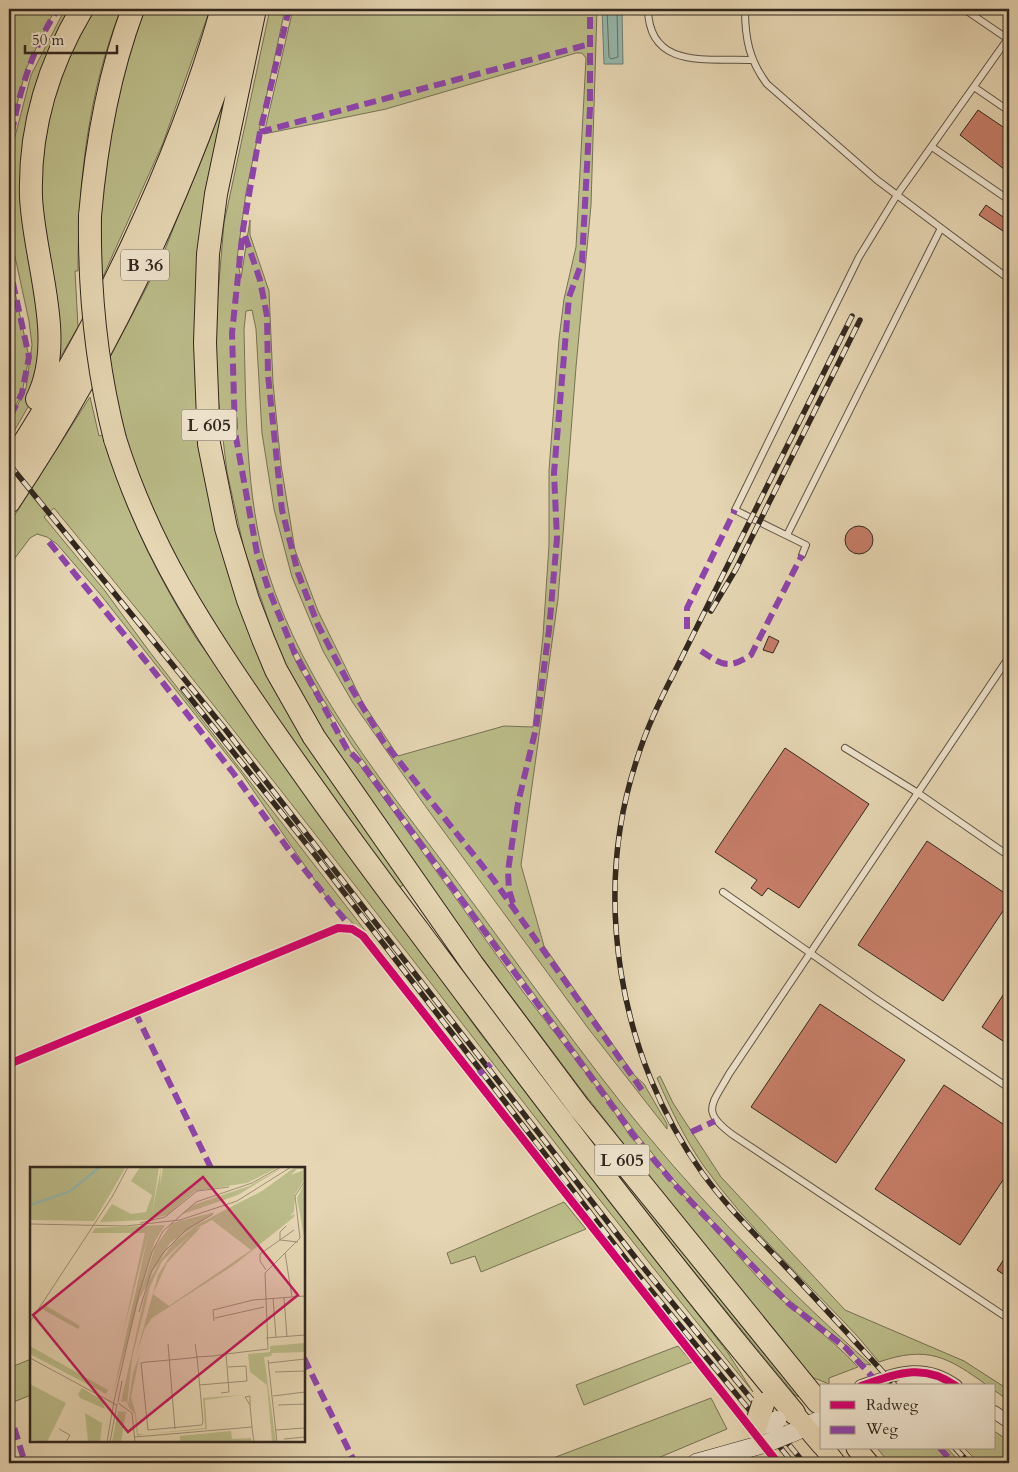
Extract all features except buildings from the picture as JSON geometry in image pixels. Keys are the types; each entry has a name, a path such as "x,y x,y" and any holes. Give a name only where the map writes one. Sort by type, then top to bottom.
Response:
{"highway":[{"path":"9,448 40,392 50,352 49,325 37,252 31,198 34,136 44,94 54,65 82,9"},
{"name":"L 605","path":"133,9 106,100 95,166 90,216 92,311 105,399 115,439 128,479 158,550 216,648 338,824 566,1127 755,1366 801,1414"},
{"name":"B 36","path":"9,466 75,354 127,253 181,130 222,9"},
{"name":"B 36","path":"9,502 64,416 146,261 197,144 243,9"},
{"name":"L 605","path":"255,9 216,194 208,254 205,343 209,444 226,528 248,600 263,639 276,670 314,737 473,965 579,1107 801,1414"},
{"path":"755,1366 762,1386 801,1414 761,1436"}],"main road":[{"path":"696,1463 761,1436 801,1414"},
{"name":"L 605","path":"801,1414 820,1442"},
{"name":"L 605","path":"825,1450 836,1463"}],"street":[{"path":"868,1384 898,1375 923,1371 934,1373 953,1384"},
{"path":"909,1384 918,1382 932,1384"},
{"path":"996,1413 1009,1422"}],"lane":[{"path":"648,9 648,24 655,39 666,51 680,57 752,60"},
{"path":"745,9 745,32 752,60 767,84 897,195 1009,279"},
{"path":"802,555 806,545 735,510 859,258 897,195 1008,38 964,9"},
{"path":"974,87 1009,111"},
{"path":"932,147 1009,200"},
{"path":"787,535 940,228"},
{"path":"1009,657 729,1074 713,1103 712,1113 715,1121 1009,1319"},
{"path":"845,748 918,793 1009,856"},
{"path":"723,892 1009,1088"}],"green space":[{"path":"9,9 55,9 26,69 9,135"},
{"path":"65,9 77,9 37,100 44,316 32,400 9,440 9,423 26,388 32,345 29,321 9,229 11,152 31,75"},
{"path":"89,9 121,9 100,72 87,138 80,204 78,271 75,271 78,327 55,366 40,246 41,125"},
{"path":"142,9 210,9 163,143 101,281 99,198 109,121"},
{"path":"270,9 285,9 246,192 237,259 241,278 250,220 250,235 269,291 273,383 281,465 295,550 318,611 363,703 398,756 504,726 533,727 543,636 549,545 549,470 559,339 564,299 576,247 586,58 582,53 576,53 386,109 264,134 293,9 597,9 591,205 558,599 521,865 544,946 635,1076 644,1084 667,1124 667,1129 588,1028 423,803 353,703 323,651 292,577 274,509 262,433 256,329 252,310 246,311 244,329 245,389 251,482 260,543 268,572 284,615 303,656 349,734 574,1042 648,1136 700,1196 755,1255 871,1365 864,1364 840,1340 784,1296 674,1180 635,1132 352,745 323,699 296,649 291,651 299,668 354,757 524,993 605,1098 630,1136 760,1280 835,1344 858,1367 829,1378 829,1384 814,1378 793,1361 580,1088 432,891 361,790 297,690 277,645 244,549 227,472 216,381 217,306 224,223"},
{"path":"230,83 218,141 209,479 324,770 404,885 400,887 367,847 192,596 127,449 109,359 161,260"},
{"path":"9,265 29,357 22,393 9,419"},
{"path":"90,397 99,436 103,435 121,489 142,540 181,614 196,638 479,1032 728,1353 753,1392 578,1172 231,727 54,508 44,517 105,591 149,651 479,1078 365,935 327,898 242,774 100,594 57,544 47,537 37,534 30,538 9,566 9,524"},
{"path":"482,992 799,1397 795,1395 660,1230 477,995"},
{"path":"660,1076 673,1103 721,1177 845,1310 964,1361 1009,1390 1009,1401 996,1391 996,1384 985,1384 949,1361 937,1357 911,1354 879,1362 859,1338 758,1233 720,1188 696,1155 657,1078"},
{"path":"564,1202 586,1229 481,1272 475,1256 451,1264 447,1253"},
{"path":"678,1346 692,1362 584,1405 576,1385"},
{"path":"30,1359 30,1395 11,1403 9,1395 9,1368"},
{"path":"711,1398 727,1429 646,1463 540,1463"},
{"path":"996,1432 1009,1441 1009,1463 979,1463 966,1450 996,1450"},
{"path":"879,1450 949,1450 961,1463 889,1463"}],"water":[{"path":"602,9 622,9 623,64 604,64"}],"railway":[{"path":"852,316 664,693 645,735 624,809 616,863 616,918 621,972 633,1026 650,1078 674,1128 703,1174 722,1198 894,1384"},
{"path":"711,611 736,569 860,320"},
{"path":"9,464 225,729 638,1261 804,1463"},
{"path":"183,689 312,851 631,1266 793,1463"},
{"path":"957,1450 969,1463"}],"marked path":[{"path":"9,151 20,96 32,59 58,9"},
{"path":"289,9 260,132 243,229 232,333 235,432 257,553 268,588 295,654 347,749 362,764 637,1140 677,1187 789,1304 846,1348 876,1381"},
{"path":"513,903 509,890 508,871 518,803 536,728 549,630 557,538 554,473 569,297 582,262 590,108 590,9"},
{"path":"260,132 590,44"},
{"path":"245,236 260,280 267,316 268,375 282,510 298,573 318,625 349,684 383,741 493,879 642,1090"},
{"path":"9,265 29,357 22,393 9,419"},
{"path":"687,629 687,608 735,510"},
{"path":"49,542 149,665 234,774 289,850 352,929"},
{"path":"701,651 714,660 725,664 736,663 751,655 802,555"},
{"path":"135,1012 211,1167"},
{"path":"474,1078 491,1064"},
{"path":"691,1132 715,1121"},
{"path":"305,1360 355,1463"},
{"path":"9,1411 25,1463"},
{"path":"942,1450 953,1463"}],"cycle path":[{"path":"9,1064 338,928 352,929 363,936 778,1463"},
{"path":"867,1384 909,1372 932,1374 953,1384"}]}
